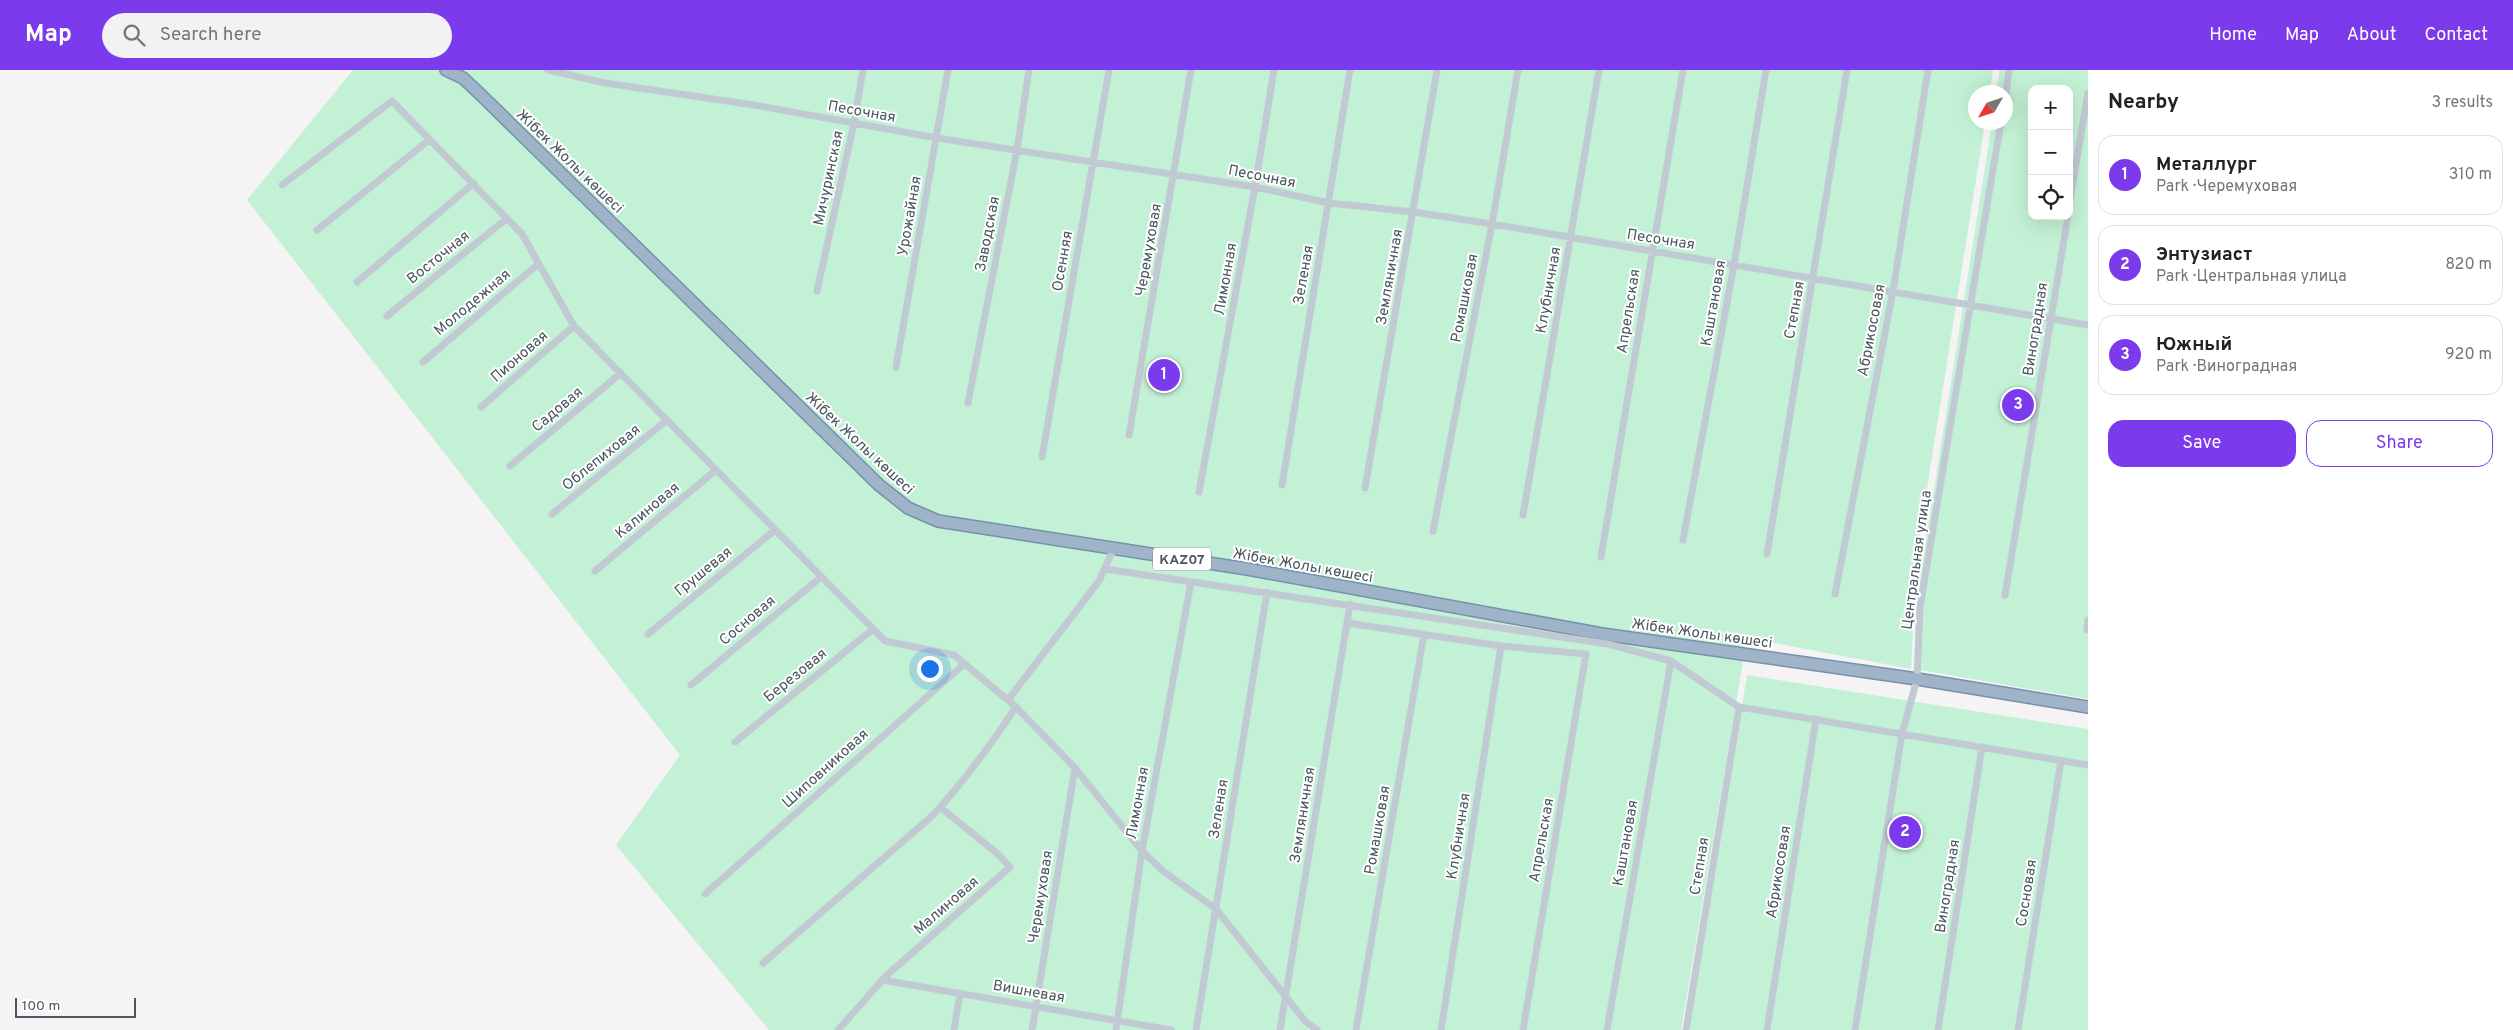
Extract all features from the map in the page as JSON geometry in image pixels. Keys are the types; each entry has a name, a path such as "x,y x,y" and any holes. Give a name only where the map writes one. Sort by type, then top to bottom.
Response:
{"highway":[{"name":"Жібек Жолы көшесі","path":"446,70 463,78 481,95 872,478 908,508 938,521 1246,569 1602,634 1916,679 2088,707"}],"street":[{"name":"Песочная","path":"548,70 605,83 754,105 937,138 1255,187 1329,203 1414,212 1492,224 1971,307 2088,325"},
{"name":"Мичуринская","path":"818,292 854,123 863,70"},
{"name":"Урожайная","path":"896,367 948,70"},
{"name":"Заводская","path":"968,404 1017,150 1030,70"},
{"name":"Осенняя","path":"1042,457 1109,70"},
{"name":"Черемуховая","path":"1129,435 1175,174 1191,70"},
{"name":"Лимонная","path":"1199,492 1255,187 1274,70"},
{"name":"Зеленая","path":"1282,485 1350,70"},
{"name":"Земляничная","path":"1365,488 1437,70"},
{"name":"Ромашковая","path":"1433,531 1492,224 1518,70"},
{"name":"Клубничная","path":"1523,515 1599,70"},
{"name":"Апрельская","path":"1601,557 1683,70"},
{"name":"Каштановая","path":"1683,540 1734,265 1766,70"},
{"name":"Степная","path":"1767,554 1847,70"},
{"name":"Абрикосовая","path":"1835,594 1893,292 1928,70"},
{"path":"2007,85 2009,70"},
{"path":"2073,182 2088,93"},
{"path":"282,184 392,101 522,234 574,326 821,577 885,641 954,655 1016,707 1075,768 1142,850 1163,871 1216,909 1305,1021 1317,1030"},
{"name":"Центральная улица","path":"1855,1030 1902,734 1916,679 1920,607 2000,130"},
{"path":"317,230 429,140"},
{"path":"357,282 474,183"},
{"name":"Восточная","path":"387,316 506,219"},
{"name":"Виноградная","path":"2005,595 2067,220"},
{"name":"Молодежная","path":"423,362 538,264"},
{"name":"Пионовая","path":"481,407 574,326"},
{"name":"Садовая","path":"510,466 621,373"},
{"name":"Облепиховая","path":"552,514 667,420"},
{"name":"Калиновая","path":"595,571 716,470"},
{"name":"Грушевая","path":"648,634 775,530"},
{"path":"1008,700 1099,581 1114,548"},
{"path":"1104,569 1350,604 1608,644 1671,661 1738,706 2088,765"},
{"name":"Сосновая","path":"691,685 821,577"},
{"name":"Лимонная","path":"1116,1030 1142,850 1191,582"},
{"name":"Зеленая","path":"1196,1030 1267,592"},
{"name":"Земляничная","path":"1280,1030 1350,604"},
{"path":"2087,630 2088,620"},
{"path":"1347,623 1501,646"},
{"name":"Березовая","path":"734,742 874,629"},
{"name":"Ромашковая","path":"1356,1030 1424,634"},
{"name":"Клубничная","path":"1441,1030 1501,646"},
{"name":"Апрельская","path":"1501,646 1586,654 1522,1030"},
{"name":"Каштановая","path":"1607,1030 1671,661"},
{"name":"Шиповниковая","path":"705,894 964,664"},
{"name":"Степная","path":"1686,1030 1738,706"},
{"path":"763,962 957,790 1016,707"},
{"name":"Абрикосовая","path":"1767,1030 1816,719"},
{"name":"Виноградная","path":"1938,1030 1982,747"},
{"name":"Сосновая","path":"2018,1030 2061,761"},
{"name":"Черемуховая","path":"1032,1030 1075,768"},
{"name":"Малиновая","path":"838,1030 882,980 1010,867 999,855 940,807"},
{"name":"Вишневая","path":"882,980 1171,1030"},
{"path":"954,1030 960,993"}],"green space":[{"path":"353,70 1993,70 1991,85 1968,85 1968,130 1984,130 1917,551 1911,669 1747,638 1681,1030 769,1030 616,845 680,755 247,200"},
{"path":"2000,70 2088,70 2088,699 1915,669 1920,578 1991,130 2013,130 2013,85 1997,85"},
{"path":"1747,675 2088,729 2088,1030 1689,1030"}],"place":[{"name":"Металлург","path":"1164,375"},
{"name":"Южный","path":"2018,405"},
{"name":"Энтузиаст","path":"1905,832"}]}
